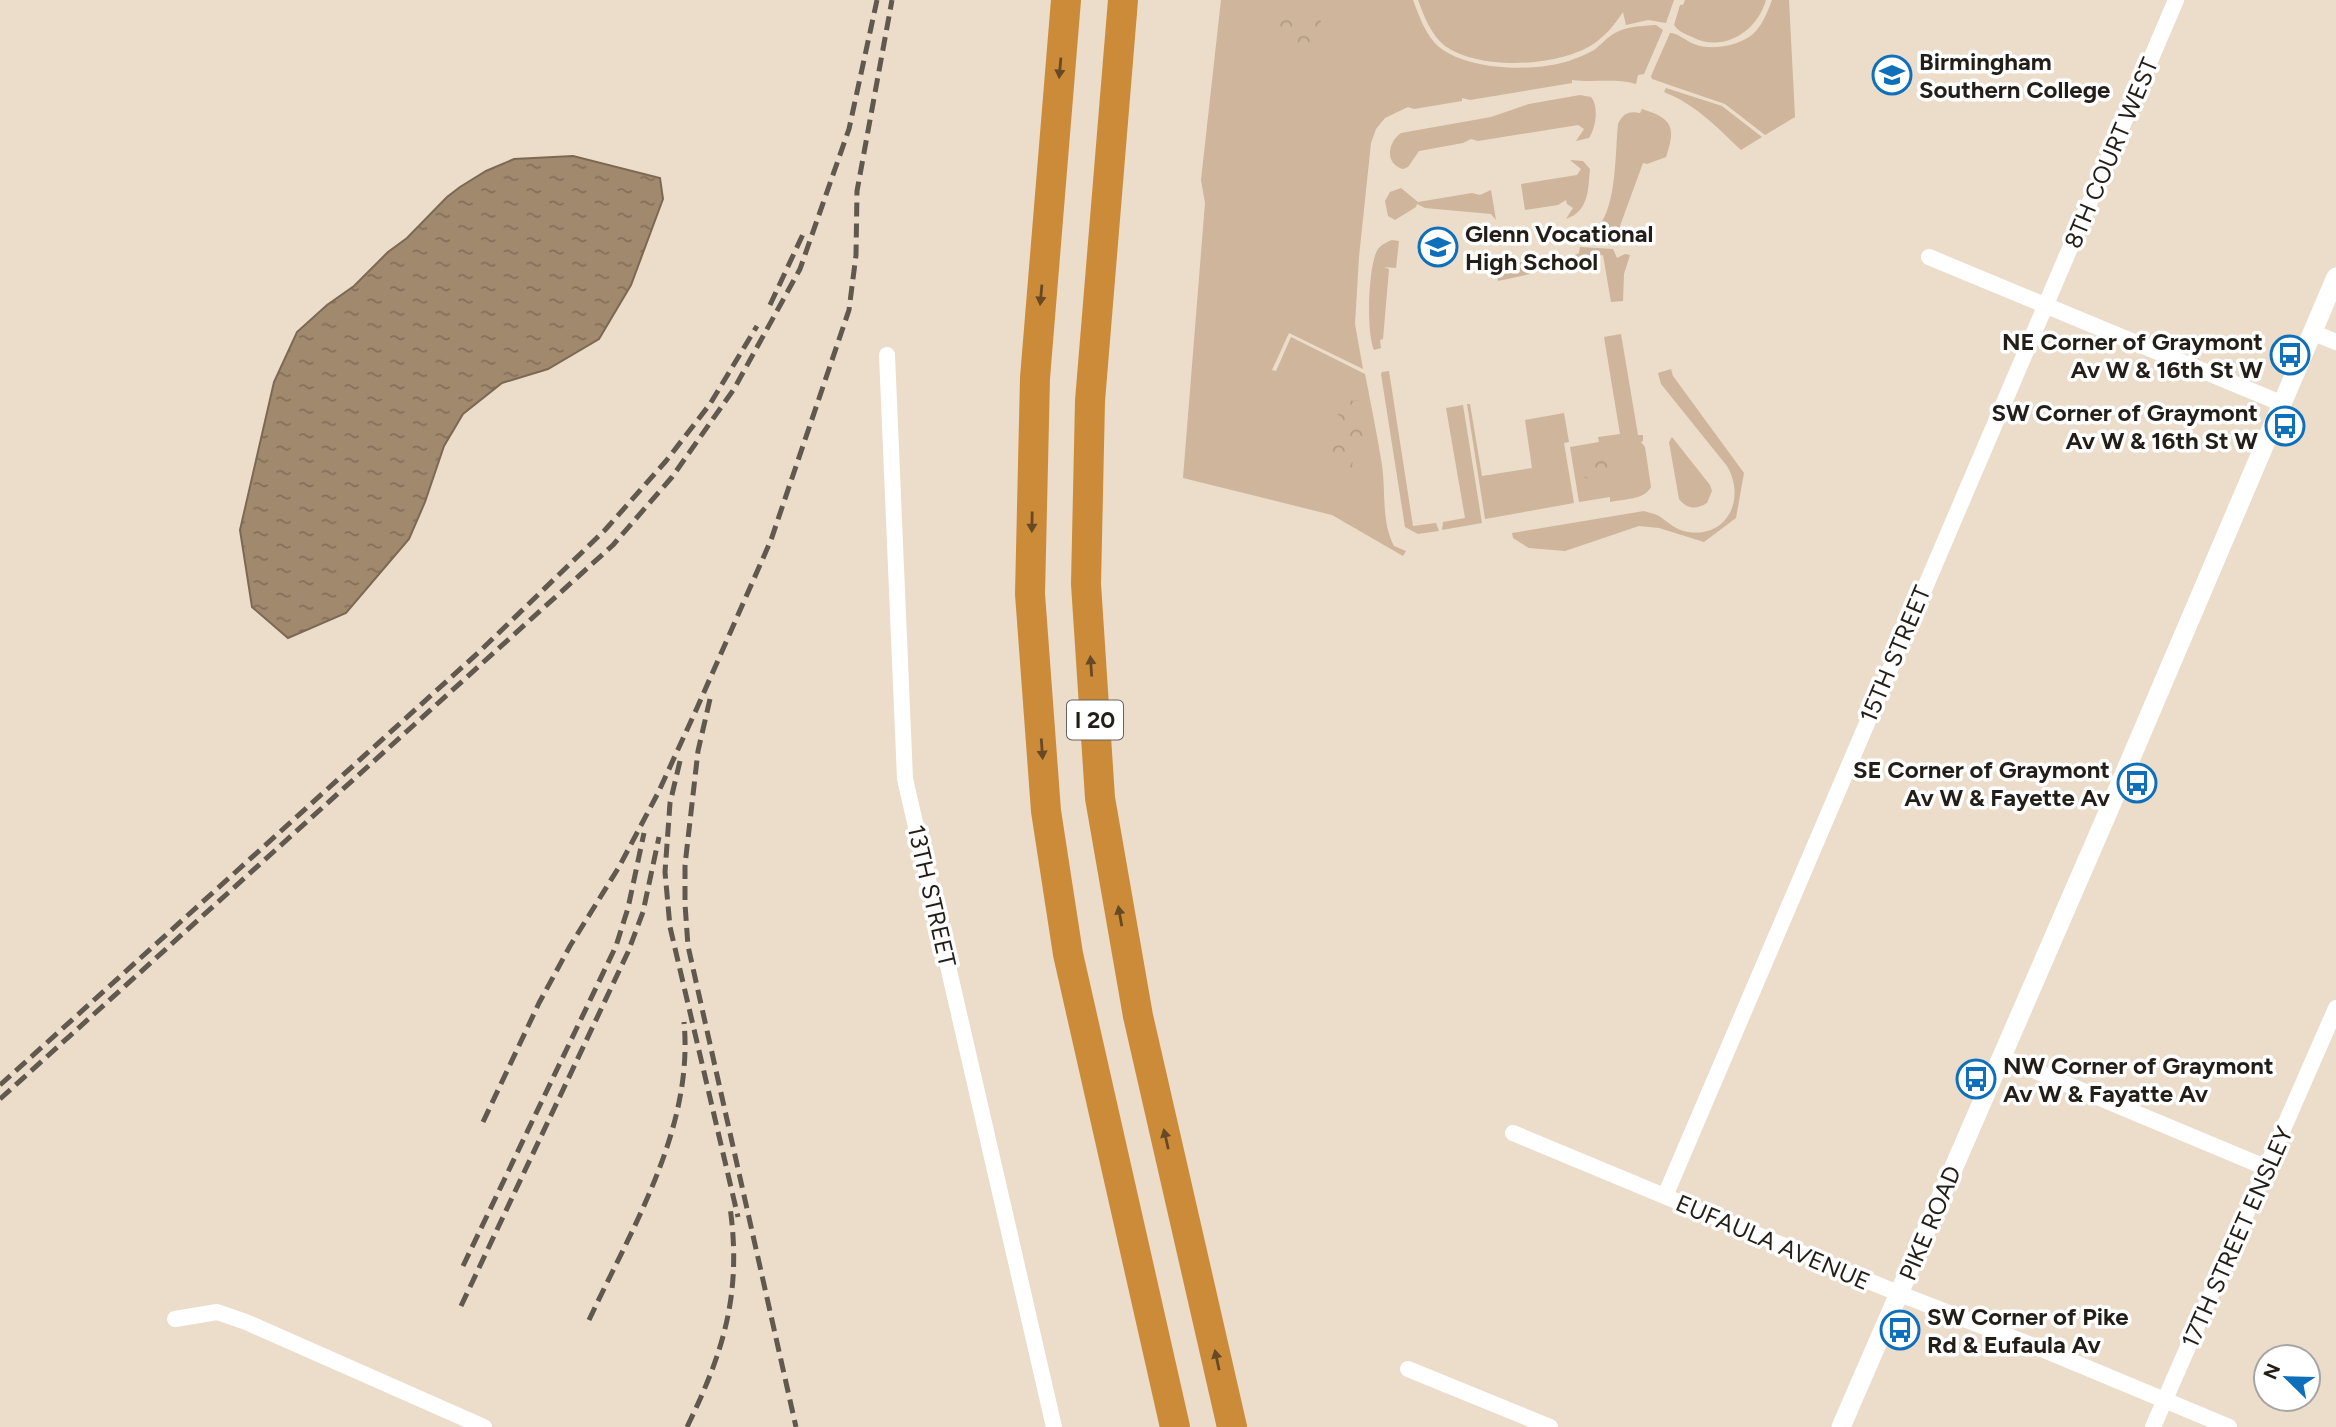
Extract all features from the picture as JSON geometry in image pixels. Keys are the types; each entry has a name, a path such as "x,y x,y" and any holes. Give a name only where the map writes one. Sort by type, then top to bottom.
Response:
{"highway":[{"name":"I 20","path":"1066,0 1034,392 1030,594 1046,811 1068,954 1175,1427"},
{"name":"I 20","path":"1123,0 1090,401 1086,584 1100,798 1138,1016 1232,1427"}],"street":[{"name":"8TH COURT WEST","path":"2045,305 2176,0"},
{"path":"1929,257 2283,404"},
{"name":"PIKE ROAD","path":"1841,1427 2336,277"},
{"name":"15TH STREET","path":"1665,1196 2045,305"},
{"path":"2314,333 2336,342"},
{"name":"13TH STREET","path":"887,355 905,779 1054,1427"},
{"name":"17TH STREET ENSLEY","path":"2153,1427 2336,1008"},
{"path":"2002,1057 2267,1168"},
{"name":"EUFAULA AVENUE","path":"1513,1133 2228,1427"},
{"path":"175,1319 217,1312 246,1322 461,1422 484,1427"},
{"path":"1408,1369 1550,1427"}],"green space":[{"path":"1221,0 1413,0 1427,32 1439,47 1467,61 1502,67 1555,65 1594,50 1620,31 1656,25 1663,30 1644,74 1638,75 1636,84 1572,80 1572,83 1470,100 1462,98 1462,101 1414,109 1408,107 1385,118 1376,129 1371,143 1355,324 1363,369 1289,333 1272,370 1276,371 1291,337 1365,374 1382,465 1387,527 1394,546 1406,551 1403,556 1332,515 1183,478 1205,203 1201,180"},
{"path":"1418,0 1674,0 1666,23 1648,20 1626,25 1623,12 1603,36 1580,51 1562,57 1520,63 1478,59 1445,46 1432,31"},
{"path":"1685,0 1766,0 1762,11 1747,30 1727,41 1715,42 1692,37 1674,25 1680,5 1683,5"},
{"path":"1772,0 1789,0 1795,117 1765,135 1725,104 1652,79 1670,33 1701,46 1733,44 1756,31"},
{"path":"1284,14 1319,17 1322,24 1322,46 1299,50 1276,42 1279,21"},
{"path":"1666,88 1722,106 1762,137 1741,150 1696,110 1664,92"},
{"path":"1580,95 1591,97 1595,106 1595,123 1589,138 1576,141 1584,129 1578,125 1478,141 1471,139 1419,151 1408,167 1403,169 1393,163 1391,158 1393,142 1401,133 1491,117 1529,104"},
{"path":"1642,109 1660,116 1669,125 1671,138 1666,157 1643,163 1613,245 1569,243 1592,233 1604,217 1612,192 1618,124 1625,115 1640,113"},
{"path":"1570,160 1583,161 1590,169 1586,199 1579,211 1566,219 1573,208 1566,200 1558,205 1525,210 1521,184 1577,175 1581,169"},
{"path":"1401,188 1418,202 1472,193 1480,195 1491,190 1496,220 1491,214 1425,208 1417,204 1395,220 1388,216 1385,201 1390,192"},
{"path":"1392,240 1399,241 1396,268 1384,267 1389,269 1383,339 1380,340 1381,348 1374,350 1369,315 1372,269 1378,249"},
{"path":"1580,247 1613,249 1617,258 1630,255 1624,274 1623,301 1611,302 1603,255 1575,260 1573,256 1579,253"},
{"path":"1488,260 1529,263 1530,274 1498,281 1496,273 1487,272"},
{"path":"1621,334 1638,435 1643,435 1641,442 1645,447 1651,487 1644,494 1633,498 1610,502 1610,497 1579,502 1570,447 1599,442 1598,437 1620,434 1604,337"},
{"path":"1671,369 1673,376 1744,473 1736,518 1704,542 1659,528 1639,526 1565,551 1529,548 1513,538 1512,533 1644,511 1688,532 1714,529 1723,522 1734,503 1732,478 1727,466 1661,384 1658,373"},
{"path":"1389,371 1413,526 1436,523 1439,531 1418,534 1405,527 1381,374"},
{"path":"1339,392 1353,401 1358,400 1367,444 1362,460 1353,461 1351,472 1344,477 1335,474 1330,431 1338,426 1341,418 1330,406 1330,399"},
{"path":"1467,404 1470,404 1482,476 1532,468 1525,420 1564,413 1569,442 1564,443 1574,503 1485,519"},
{"path":"1463,405 1482,523 1442,530 1443,522 1465,518 1446,408"},
{"path":"1672,437 1710,485 1712,491 1707,503 1703,505 1688,507 1679,499 1669,442"},
{"path":"1587,451 1595,457 1611,451 1617,457 1618,469 1595,474 1592,479 1585,478 1579,466 1583,453"}],"water":[{"path":"573,156 660,178 663,199 631,285 599,339 548,369 502,383 463,414 444,446 409,539 346,613 288,638 252,607 240,530 274,382 297,332 327,305 354,286 460,187 486,171 514,159"}],"railway":[{"path":"0,1099 613,545 672,477 734,389 800,269 849,129 877,0"},
{"path":"483,1122 539,1003 570,946 619,867 658,793 771,540 849,310 856,255 857,191 892,0"},
{"path":"770,305 804,232"},
{"path":"0,1085 479,652 605,530 666,461 710,404 757,326"},
{"path":"710,699 698,751 685,865 688,946 796,1427"},
{"path":"680,761 670,803 665,872 670,927 738,1217"},
{"path":"463,1266 616,946 628,908 644,833"},
{"path":"461,1306 628,952 643,912 659,837"},
{"path":"589,1320 641,1213 670,1139 685,1061 684,1022"},
{"path":"687,1427 711,1373 727,1321 734,1267 730,1207"}],"place":[{"name":"Birmingham Southern College","path":"1892,75"},
{"name":"Glenn Vocational High School","path":"1438,247"},
{"name":"NE Corner of Graymont Av W & 16th St W","path":"2290,355"},
{"name":"SW Corner of Graymont Av W & 16th St W","path":"2285,426"},
{"name":"SE Corner of Graymont Av W & Fayette Av","path":"2137,783"},
{"name":"NW Corner of Graymont Av W & Fayatte Av","path":"1976,1079"},
{"name":"SW Corner of Pike Rd & Eufaula Av","path":"1900,1330"}]}
